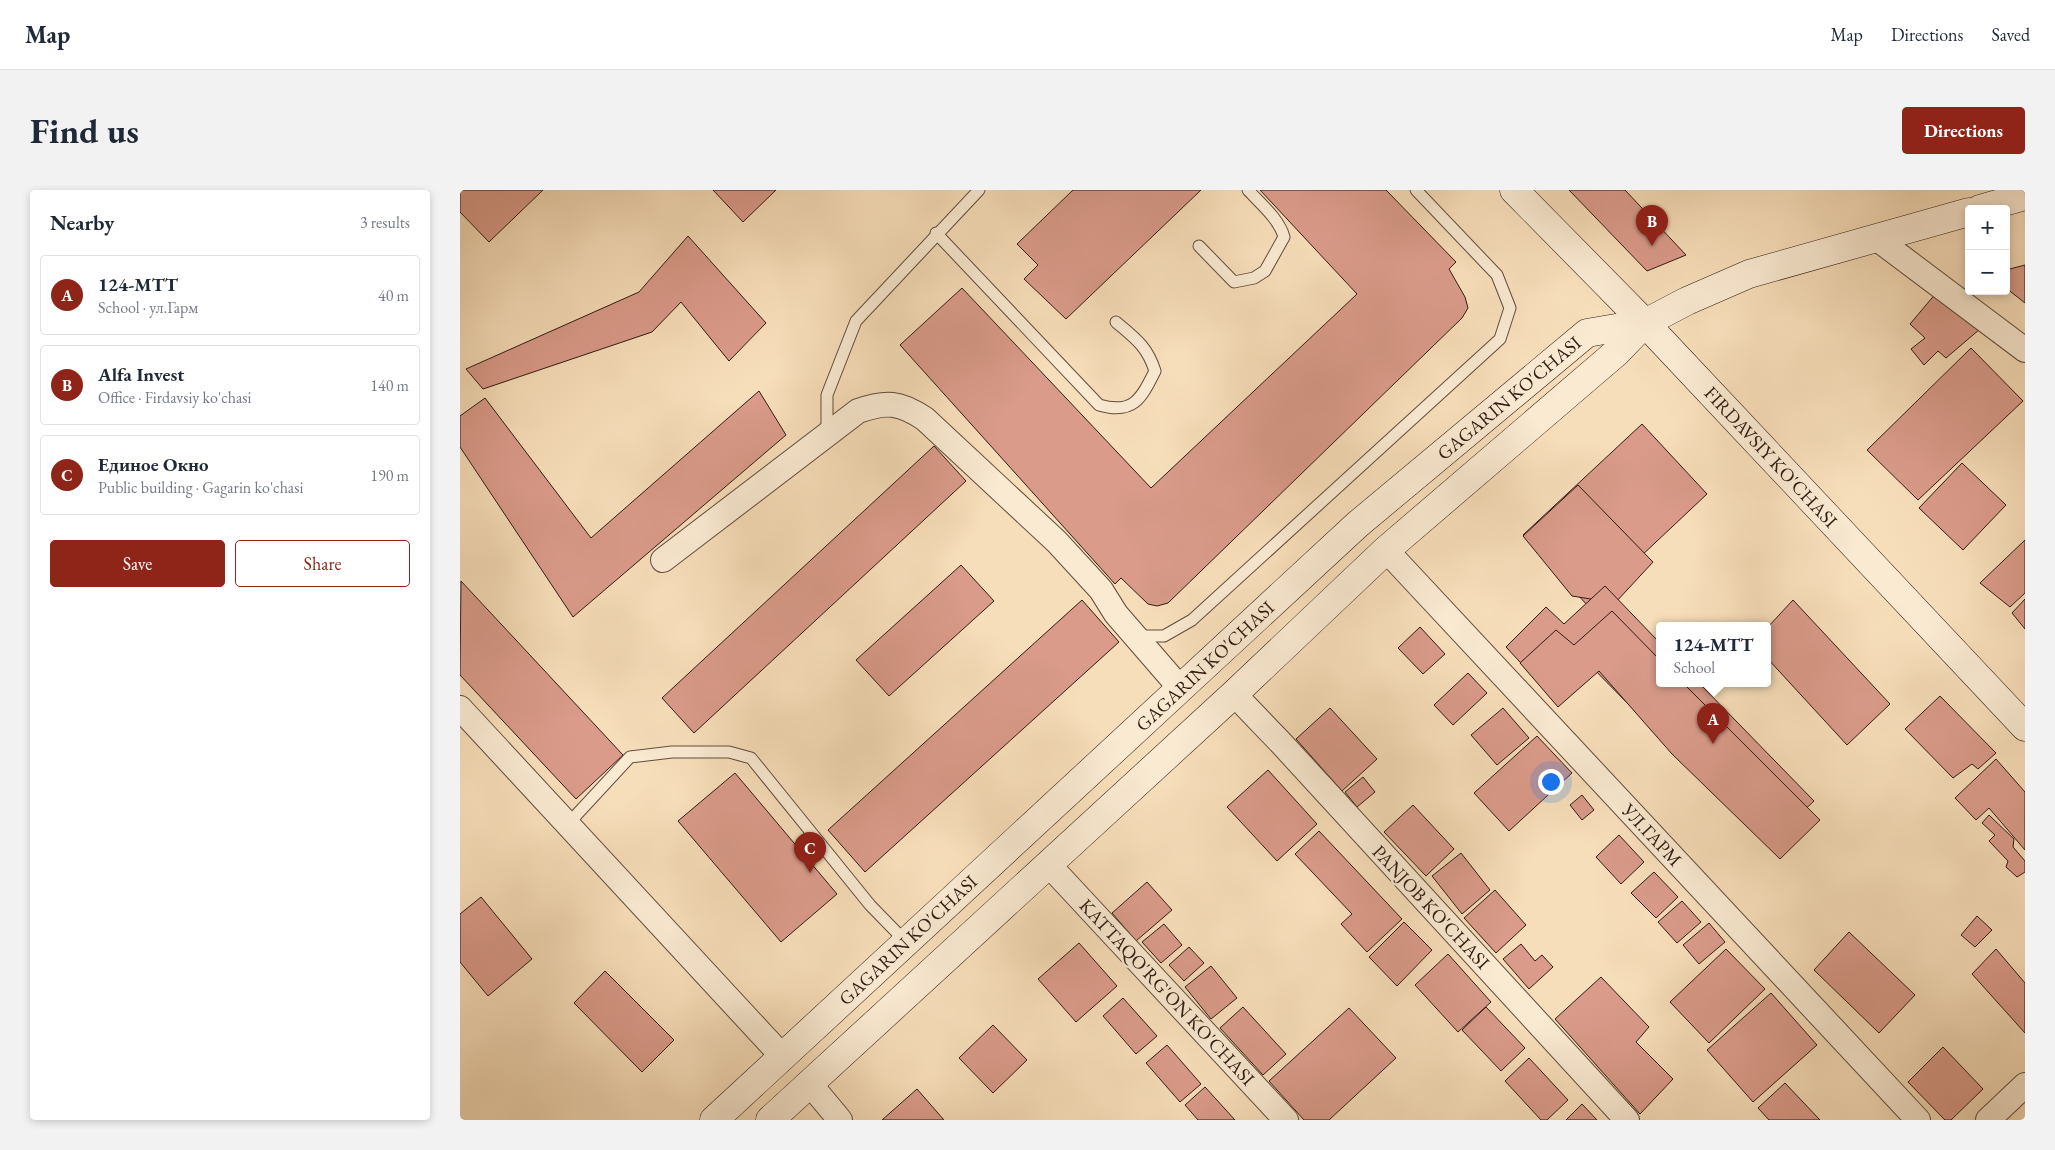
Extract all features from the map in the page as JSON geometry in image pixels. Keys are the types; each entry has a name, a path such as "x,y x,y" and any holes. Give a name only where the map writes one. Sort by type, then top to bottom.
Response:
{"main road":[{"name":"FIRDAVSIY KO'CHASI","path":"1514,190 1645,323 2025,727"},
{"path":"1994,205 2025,196"},
{"path":"1645,323 1687,301 1749,274 1965,213"},
{"name":"GAGARIN KO'CHASI","path":"770,1120 1234,694 1386,550 1617,352 1645,323"},
{"name":"GAGARIN KO'CHASI","path":"714,1120 1358,524 1587,333 1645,323"}],"street":[{"path":"1876,238 2025,350"},
{"path":"664,560 858,410 875,405 894,403 912,410 925,419 1057,542 1101,590 1116,614 1181,689"},
{"name":"УЛ.ГАРМ","path":"1386,550 1918,1120"},
{"name":"PANJOB KO'CHASI","path":"1234,694 1628,1120"},
{"path":"460,708 782,1056"},
{"name":"KATTAQO'RG'ON KO'CHASI","path":"1048,864 1286,1120"},
{"path":"810,1084 840,1120"},
{"path":"1988,1120 2025,1085"}],"lane":[{"path":"827,433 827,395 856,321 978,190"},
{"path":"1199,246 1234,282 1254,278 1265,271 1284,237 1282,230 1270,214 1248,190"},
{"path":"1137,636 1164,636 1192,620 1500,339 1510,308 1496,275 1416,190"},
{"path":"936,233 1099,405 1114,409 1130,406 1146,390 1155,371 1150,354 1138,340 1116,322"},
{"path":"568,824 630,757 672,752 730,752 751,758 870,906 906,942"}],"building":[{"path":"460,190 543,190 489,242 460,212"},
{"path":"713,190 776,190 743,222"},
{"path":"1073,190 1201,190 1066,319 1024,279 1038,265 1017,244"},
{"path":"1260,190 1386,190 1456,262 1449,269 1465,297 1468,308 1462,318 1168,603 1157,606 1148,604 1121,578 1115,584 900,345 962,288 1151,488 1357,294"},
{"path":"1569,190 1625,190 1686,255 1647,271"},
{"path":"688,236 766,323 729,361 681,302 652,332 483,389 466,369 639,292"},
{"path":"2025,265 2025,303 2010,291 2010,269"},
{"path":"1937,292 1980,329 1946,358 1938,351 1924,365 1911,349 1925,338 1910,324"},
{"path":"1971,348 2023,401 1918,500 1867,450"},
{"path":"759,391 786,435 573,617 460,447 460,416 485,398 591,538"},
{"path":"1642,424 1707,494 1588,606 1523,535"},
{"path":"934,446 966,481 694,733 662,698"},
{"path":"1962,463 2006,505 1963,550 1919,508"},
{"path":"1578,485 1653,562 1615,603 1572,596 1523,536"},
{"path":"2025,540 2025,593 2010,607 1980,583"},
{"path":"961,565 994,601 889,696 856,660"},
{"path":"461,581 623,755 576,799 460,675"},
{"path":"1605,586 1656,639 1656,687 1703,687 1814,801 1767,845 1578,653 1543,687 1506,647 1546,607 1564,624"},
{"path":"2025,599 2025,629 2012,613"},
{"path":"1082,600 1119,642 865,872 828,830"},
{"path":"1793,600 1890,704 1847,745 1771,662 1771,624"},
{"path":"1612,611 1656,656 1656,687 1687,687 1820,820 1780,859 1672,754 1599,671 1558,707 1520,663 1556,630 1574,645"},
{"path":"1420,627 1445,654 1423,674 1398,648"},
{"path":"1468,673 1487,693 1453,725 1434,705"},
{"path":"1940,696 1996,753 1978,769 1972,764 1953,778 1905,729"},
{"path":"1330,708 1377,759 1342,791 1296,739"},
{"path":"1503,708 1529,738 1497,765 1471,735"},
{"path":"1537,736 1572,773 1509,831 1474,793"},
{"path":"1996,759 2025,792 2025,850 1989,808 1976,820 1955,798"},
{"path":"1268,770 1317,824 1277,861 1227,807"},
{"path":"735,773 837,894 781,942 678,821"},
{"path":"1363,777 1375,792 1357,807 1345,792"},
{"path":"1582,795 1594,810 1582,820 1570,805"},
{"path":"1413,805 1454,849 1426,876 1384,832"},
{"path":"1989,815 2014,839 2013,847 2025,861 2025,872 2017,877 2006,867 2008,861 1989,841 1995,835 1982,823"},
{"path":"1319,831 1402,919 1367,952 1341,924 1352,914 1295,854"},
{"path":"1619,835 1644,862 1621,884 1596,857"},
{"path":"1461,853 1490,890 1462,914 1432,876"},
{"path":"1654,872 1678,897 1656,918 1631,893"},
{"path":"1147,882 1172,910 1136,941 1112,913"},
{"path":"1495,890 1526,925 1496,953 1464,918"},
{"path":"481,897 532,959 488,996 460,962 460,914"},
{"path":"1682,901 1701,922 1677,943 1658,922"},
{"path":"1977,916 1992,930 1975,947 1961,935"},
{"path":"1404,922 1432,950 1397,986 1369,957"},
{"path":"1709,923 1725,942 1699,964 1683,945"},
{"path":"1164,924 1182,945 1161,963 1142,942"},
{"path":"1849,932 1915,995 1879,1033 1814,970"},
{"path":"1079,943 1117,986 1076,1022 1038,979"},
{"path":"1521,944 1535,961 1542,955 1553,967 1529,989 1503,959"},
{"path":"1189,947 1204,963 1184,981 1169,965"},
{"path":"1726,949 1765,989 1709,1043 1670,1002"},
{"path":"1996,949 2025,983 2025,1033 1972,974"},
{"path":"1448,954 1491,1002 1458,1032 1415,985"},
{"path":"1211,966 1237,998 1211,1019 1185,987"},
{"path":"605,971 674,1040 642,1072 574,1003"},
{"path":"1601,977 1649,1027 1636,1042 1673,1079 1640,1114 1555,1019"},
{"path":"1771,993 1817,1045 1753,1102 1707,1050"},
{"path":"1123,998 1157,1036 1136,1054 1103,1016"},
{"path":"1243,1007 1286,1054 1263,1075 1220,1028"},
{"path":"1486,1007 1525,1048 1501,1071 1462,1030"},
{"path":"1349,1008 1396,1058 1329,1120 1304,1120 1269,1081"},
{"path":"993,1025 1027,1060 993,1093 959,1058"},
{"path":"1167,1045 1201,1084 1180,1102 1146,1063"},
{"path":"1943,1047 1983,1089 1951,1120 1945,1120 1908,1082"},
{"path":"1529,1058 1568,1100 1547,1120 1541,1120 1505,1081"},
{"path":"1785,1083 1820,1120 1769,1120 1758,1108"},
{"path":"1205,1087 1235,1120 1198,1120 1185,1105"},
{"path":"917,1089 944,1120 882,1120"},
{"path":"1582,1104 1597,1120 1566,1120"}],"place":[{"name":"Alfa Invest","path":"1652,246"},
{"name":"124-MTT","path":"1713,744"},
{"name":"Единое Окно","path":"810,873"}]}
